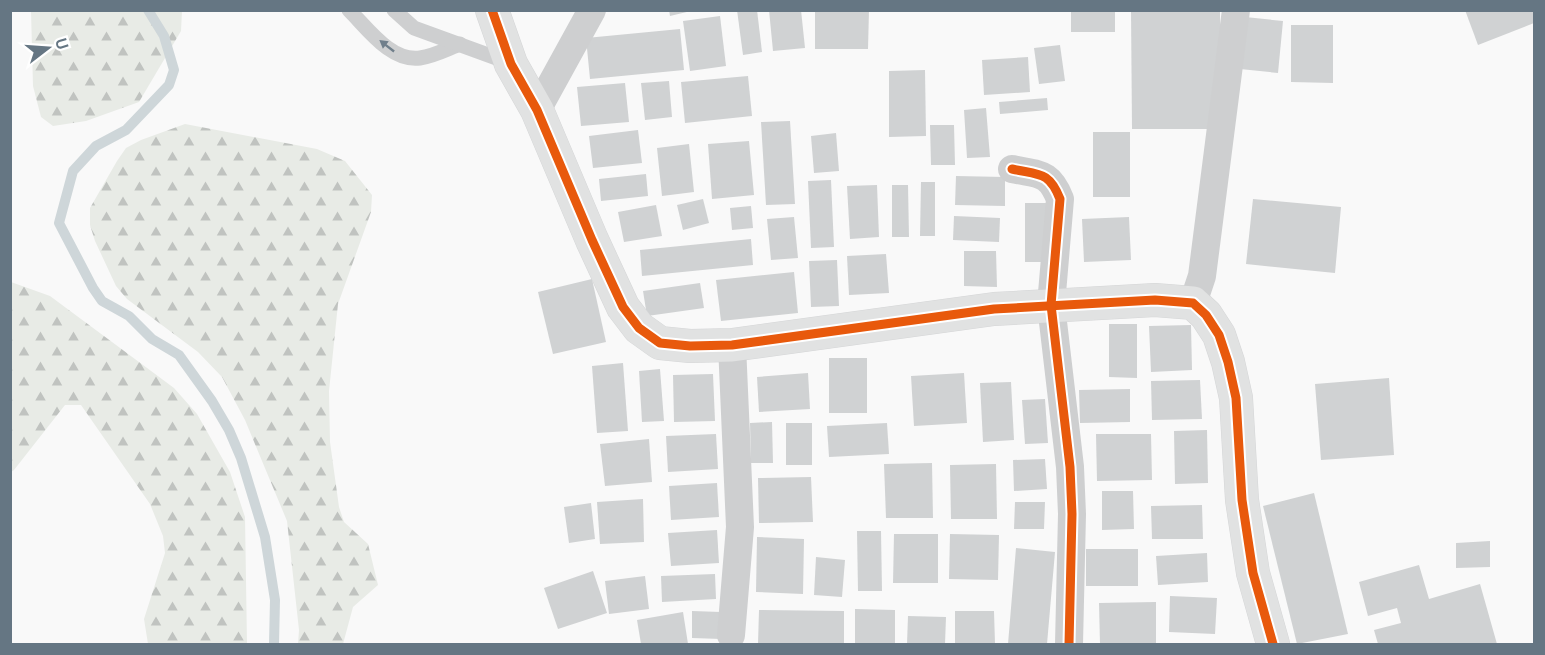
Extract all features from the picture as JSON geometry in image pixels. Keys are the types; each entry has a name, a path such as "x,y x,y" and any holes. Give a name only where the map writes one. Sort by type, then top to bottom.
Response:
{"street":[{"path":"537,110 592,10"},
{"path":"1193,303 1202,276 1236,10"},
{"path":"502,30 623,307 639,328 660,343 690,346 732,345 994,309 1155,300 1193,303 1206,315 1219,335 1228,362 1236,398 1242,500 1253,573 1273,645"},
{"path":"1012,169 1045,177 1054,184 1060,200 1051,305 1071,490 1069,645"},
{"path":"731,635 740,527 732,345"}],"lane":[{"path":"349,10 385,46 403,57 420,58 502,30"},
{"path":"394,10 414,28 460,44"}],"green space":[{"path":"31,11 182,11 181,31 139,102 86,121 53,126 41,117 33,86"},
{"path":"185,124 317,149 345,161 372,195 371,212 338,304 329,391 330,442 339,507 344,522 368,544 378,585 353,607 343,644 298,644 299,630 287,521 245,420 222,377 198,352 127,299 116,286 90,225 90,208 126,148"},
{"path":"11,282 50,296 174,388 197,414 230,472 245,517 247,644 148,644 144,619 165,553 163,536 150,504 81,405 65,405 11,472"}],"building":[{"path":"669,10 691,10 691,11 670,16"},
{"path":"737,10 757,10 762,52 743,55"},
{"path":"769,10 801,10 805,48 773,51"},
{"path":"815,10 869,10 868,49 815,49"},
{"path":"1071,10 1115,10 1115,32 1071,32"},
{"path":"1131,10 1220,10 1220,129 1132,129"},
{"path":"1465,10 1534,10 1534,23 1478,45"},
{"path":"720,16 726,66 690,71 683,21"},
{"path":"1245,17 1283,21 1278,73 1240,69"},
{"path":"1291,25 1333,25 1333,83 1291,82"},
{"path":"680,29 684,70 590,79 586,38"},
{"path":"1060,45 1065,81 1039,84 1034,48"},
{"path":"1028,57 1030,92 984,95 982,60"},
{"path":"925,70 926,136 889,137 889,71"},
{"path":"748,76 752,116 685,123 681,82"},
{"path":"669,81 672,117 645,120 641,83"},
{"path":"625,83 629,122 581,126 577,87"},
{"path":"1047,98 1048,110 1000,114 999,102"},
{"path":"986,108 990,157 967,158 964,110"},
{"path":"790,121 795,204 766,205 761,122"},
{"path":"930,125 954,125 955,165 931,165"},
{"path":"638,130 642,163 593,168 589,136"},
{"path":"1093,132 1130,132 1130,197 1093,197"},
{"path":"836,133 839,171 814,173 811,136"},
{"path":"749,141 754,195 712,199 708,144"},
{"path":"689,144 694,192 662,196 657,148"},
{"path":"646,174 648,196 601,201 599,179"},
{"path":"956,176 1005,177 1005,206 955,205"},
{"path":"831,180 834,247 811,248 808,181"},
{"path":"921,182 935,182 935,236 920,236"},
{"path":"877,185 879,237 850,239 847,186"},
{"path":"892,185 908,185 909,237 892,237"},
{"path":"703,199 709,223 683,230 677,205"},
{"path":"1253,199 1341,207 1335,273 1246,264"},
{"path":"1025,203 1048,203 1048,262 1025,262"},
{"path":"656,205 662,236 624,242 618,212"},
{"path":"751,206 753,228 732,230 730,208"},
{"path":"954,216 1000,218 999,242 953,240"},
{"path":"794,217 798,258 771,260 767,219"},
{"path":"1129,217 1131,260 1084,262 1082,219"},
{"path":"751,239 753,265 642,276 640,250"},
{"path":"964,251 996,251 997,287 964,286"},
{"path":"886,254 889,293 849,295 847,256"},
{"path":"837,260 839,306 811,307 809,261"},
{"path":"794,272 798,313 721,321 716,280"},
{"path":"592,279 606,342 553,354 538,292"},
{"path":"700,283 704,308 647,316 643,291"},
{"path":"1109,324 1137,324 1137,378 1109,377"},
{"path":"1191,325 1192,370 1151,372 1149,326"},
{"path":"829,358 867,358 867,413 829,413"},
{"path":"623,363 628,431 597,433 592,366"},
{"path":"660,369 664,421 642,422 639,371"},
{"path":"808,373 810,409 759,412 757,377"},
{"path":"964,373 967,423 914,426 911,376"},
{"path":"713,374 715,421 674,422 673,375"},
{"path":"1389,378 1394,455 1321,460 1315,384"},
{"path":"1200,380 1202,419 1152,420 1151,381"},
{"path":"1011,382 1014,440 983,442 980,383"},
{"path":"1130,389 1130,422 1080,423 1079,390"},
{"path":"1045,399 1048,443 1025,444 1022,400"},
{"path":"772,422 773,463 751,463 750,423"},
{"path":"786,423 812,423 812,465 786,465"},
{"path":"887,423 889,454 829,457 827,426"},
{"path":"1207,430 1208,483 1175,484 1174,431"},
{"path":"716,434 718,469 668,472 666,436"},
{"path":"1096,434 1151,434 1152,480 1097,481"},
{"path":"649,439 652,482 605,486 600,444"},
{"path":"1045,459 1047,489 1014,491 1013,460"},
{"path":"932,463 933,518 886,518 884,464"},
{"path":"996,464 997,519 951,519 950,465"},
{"path":"811,477 813,522 759,523 758,478"},
{"path":"717,483 719,517 671,520 669,486"},
{"path":"1102,491 1133,491 1134,529 1102,530"},
{"path":"1314,493 1348,634 1297,644 1263,506"},
{"path":"643,499 644,542 600,544 597,502"},
{"path":"1015,502 1045,502 1044,529 1014,529"},
{"path":"591,503 595,539 569,543 564,507"},
{"path":"1202,505 1203,539 1152,539 1151,506"},
{"path":"717,530 719,563 671,566 668,533"},
{"path":"857,531 881,531 882,591 858,591"},
{"path":"894,534 938,534 938,583 893,583"},
{"path":"950,534 999,535 998,580 949,579"},
{"path":"757,537 804,539 803,594 756,592"},
{"path":"1490,541 1490,567 1456,568 1456,543"},
{"path":"1016,548 1055,552 1047,644 1008,644"},
{"path":"1086,549 1138,549 1138,586 1086,586"},
{"path":"1207,553 1208,582 1158,585 1156,556"},
{"path":"816,557 845,560 842,597 814,595"},
{"path":"1419,565 1429,599 1480,584 1497,644 1378,644 1374,630 1401,623 1397,608 1368,616 1359,582"},
{"path":"593,571 607,613 558,629 544,588"},
{"path":"715,574 716,599 662,602 661,576"},
{"path":"645,576 649,609 609,614 605,581"},
{"path":"1170,596 1217,598 1215,634 1169,632"},
{"path":"1156,602 1156,644 1100,644 1099,603"},
{"path":"855,609 895,610 895,644 855,644"},
{"path":"759,610 844,611 844,644 758,644"},
{"path":"692,611 721,612 721,639 692,638"},
{"path":"955,611 994,611 995,644 955,644"},
{"path":"683,612 688,644 641,644 637,620"},
{"path":"908,616 946,617 945,644 907,644"}],"waterway":[{"path":"148,10 164,36 174,70 169,85 126,130 96,146 73,171 59,223 102,301 129,316 152,339 179,355 212,401 229,430 241,458 265,537 275,600 274,644"}],"cycle path":[{"path":"492,10 511,64 537,110 623,307 639,328 660,343 690,346 732,345 994,309 1155,300 1193,303 1206,315 1219,335 1228,362 1236,398 1242,500 1253,573 1273,644"},
{"path":"1012,169 1047,179 1052,183 1060,199 1051,305 1070,467 1072,514 1069,644"}]}
